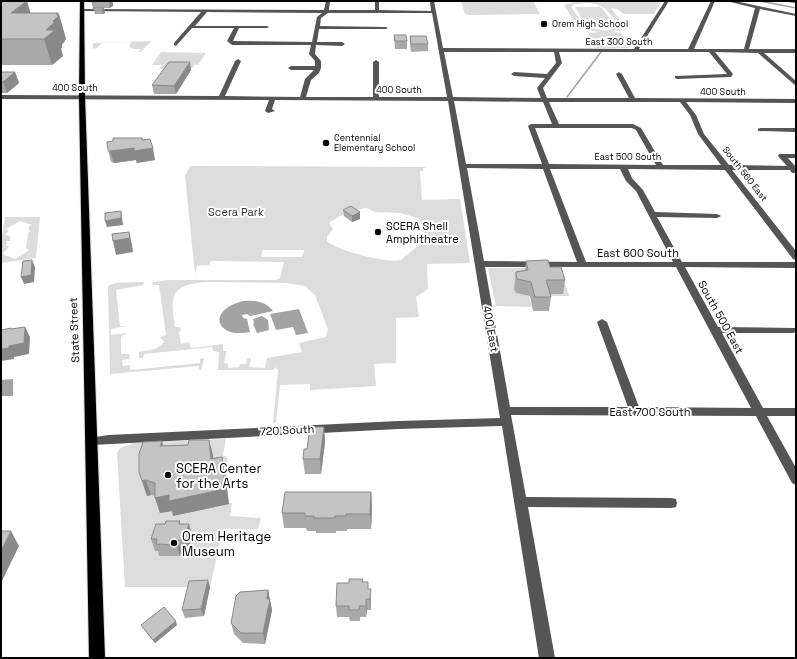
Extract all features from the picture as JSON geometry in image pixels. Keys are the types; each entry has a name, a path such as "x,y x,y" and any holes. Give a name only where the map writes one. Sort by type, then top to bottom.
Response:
{"main road":[{"name":"State Street","path":"82,1 82,97 97,658"}],"street":[{"path":"303,98 308,80 317,74 317,59 312,54 320,16 326,12 328,1"},
{"path":"377,1 377,12"},
{"name":"400 East","path":"432,1 480,264 547,658"},
{"path":"636,51 667,1"},
{"path":"690,51 713,1"},
{"path":"728,1 796,15"},
{"path":"790,1 796,2"},
{"path":"746,51 758,7"},
{"path":"176,44 192,27 203,9"},
{"path":"82,10 285,9 326,12 434,12"},
{"path":"192,27 268,27"},
{"path":"237,27 230,41 232,43 342,44"},
{"path":"317,27 386,28"},
{"name":"East 300 South","path":"442,50 796,51"},
{"path":"556,50 559,63 540,88 556,125"},
{"path":"677,77 729,76 730,74 723,64 711,51"},
{"path":"759,51 796,84"},
{"path":"221,98 238,61"},
{"path":"376,62 376,99"},
{"path":"291,68 318,68"},
{"path":"514,74 548,76"},
{"path":"619,74 634,100"},
{"name":"400 South","path":"1,96 796,101"},
{"path":"272,111 268,111 273,98"},
{"name":"South 560 East","path":"682,101 693,115 701,134 796,257"},
{"path":"582,264 531,126 633,126 639,129 661,167"},
{"path":"760,130 796,130"},
{"path":"794,170 782,156 796,156"},
{"name":"East 500 South","path":"462,166 661,167 794,170"},
{"name":"South 500 East","path":"623,167 629,179 639,190 796,480"},
{"path":"652,214 717,216"},
{"name":"East 600 South","path":"480,264 796,265"},
{"path":"602,322 636,412"},
{"path":"715,330 793,330"},
{"name":"East 700 South","path":"506,417 636,412 796,412"},
{"name":"720 South","path":"92,441 506,417"},
{"path":"520,502 671,503"}],"green space":[{"path":"461,1 533,1 540,14 467,15 465,14"},
{"path":"568,1 662,1 654,14 623,14 617,9 611,8 627,29 612,32 621,33 631,48 597,48 588,33 600,32 581,27 574,21 564,5 574,2","holes":["590,3 604,8 619,25 619,27 606,31 585,27 571,7 574,4"]},
{"path":"575,7 601,7 616,26 587,26"},
{"path":"151,41 141,52 138,52 141,49 129,47 131,42 102,43 97,48 93,49 93,43"},
{"path":"161,52 206,53 198,65 195,65 192,68 159,69 162,65 152,65"},
{"name":"Scera Park","path":"190,166 427,167 423,168 423,171 420,171 422,200 460,199 470,263 427,264 428,289 416,297 419,317 396,318 396,363 374,364 376,386 310,390 310,384 280,385 276,423 273,423 278,370 275,367 274,370 218,370 219,352 213,351 212,347 144,354 143,358 139,358 139,352 153,349 162,345 164,342 160,337 166,335 159,285 153,285 152,283 169,280 276,280 280,278 284,262 211,261 209,265 197,266 195,274 185,176","holes":["366,208 375,212 400,213 418,218 425,227 424,240 401,260 394,261 351,252 332,245 327,241 327,237 333,229 329,223 346,213","263,250 304,250 302,257 261,257","195,283 286,283 305,286 315,295 328,329 326,337 299,343 302,352 267,358 265,368 249,367 251,358 247,358 246,364 240,364 239,367 228,368 228,364 224,363 227,351 223,351 223,344 191,348 189,342 181,344 179,332 181,331 180,327 175,327 173,300 175,294 180,289"]},
{"path":"5,217 40,217 36,258 1,263 1,244","holes":["20,221 32,225 29,226 29,230 31,231 28,233 26,248 29,250 15,259 2,254 9,247 6,246 7,241 10,241 10,236 5,235 9,230 6,229"]},
{"path":"560,268 569,296 550,296 549,294 558,281 529,296 532,307 496,306 488,269"},
{"path":"143,282 143,285 116,290 120,326 127,326 111,329 111,335 127,333 121,337 121,354 130,354 129,359 122,360 123,366 130,365 130,370 200,363 200,359 202,358 204,359 201,370 199,370 199,366 110,374 108,286 115,283"},
{"path":"226,439 223,455 227,457 228,466 222,467 222,458 214,460 213,455 144,487 147,496 152,494 173,510 174,516 232,503 230,516 261,518 258,529 223,529 210,587 125,587 117,453 120,448 134,443"}],"shaded area":[{"path":"243,301 263,303 273,311 250,316 247,314 242,315 243,318 247,319 250,332 230,332 223,328 220,323 220,317 223,311 231,305"},
{"path":"299,309 308,333 296,335 293,327 276,330 270,314"},
{"path":"262,316 268,320 269,330 257,333 253,324 253,319"},
{"path":"13,379 13,396 1,396 1,380"}],"building":[{"path":"1,1 27,1 11,13 58,13 56,14 59,14 57,16 59,16 53,21 55,22 46,30 55,30 44,39 1,39"},
{"path":"93,8 104,8 102,10 94,10"},
{"path":"394,35 406,35 407,41 395,41"},
{"path":"410,36 426,36 428,44 411,44"},
{"path":"169,62 190,62 174,86 152,85"},
{"path":"1,72 15,72 1,82"},
{"path":"113,138 142,138 142,140 150,139 153,148 134,151 134,148 110,151 108,150 107,142 113,141"},
{"path":"351,206 360,212 352,216 343,210"},
{"path":"121,211 121,218 105,221 105,213"},
{"path":"129,232 130,238 113,241 112,234"},
{"path":"32,260 31,275 21,277 23,261"},
{"path":"548,260 550,267 561,267 565,280 546,280 551,297 535,297 531,282 517,279 516,272 528,270 526,261"},
{"path":"25,327 24,343 1,349 1,330"},
{"path":"310,427 324,427 320,459 303,459 304,449 307,449"},
{"name":"SCERA Center for the Arts","path":"189,440 209,440 211,459 222,457 225,489 169,501 169,495 155,498 155,483 146,480 142,481 139,472 139,454 143,442 162,441 160,446 188,445"},
{"path":"285,492 371,492 370,514 346,514 346,516 335,516 335,518 314,518 314,516 305,516 305,513 282,513"},
{"path":"166,521 180,521 179,524 189,524 184,540 178,540 177,545 156,544 157,539 151,539 156,524 165,524"},
{"path":"1,531 11,531 1,551"},
{"path":"349,579 363,579 362,582 368,582 368,589 371,589 370,599 366,599 366,606 359,606 359,610 349,610 349,606 336,606 337,583 349,583"},
{"path":"208,580 201,609 182,610 189,581"},
{"path":"268,590 267,599 270,599 263,633 241,633 231,623 236,596 240,592"},
{"path":"164,607 176,621 153,640 141,625"}],"waterway":[{"path":"760,1 796,8"},
{"path":"567,97 601,52"}],"place":[{"name":"Orem High School","path":"544,24"},
{"name":"Centennial Elementary School","path":"326,143"},
{"name":"SCERA Shell Amphitheatre","path":"378,232"},
{"name":"SCERA Center for the Arts","path":"168,475"},
{"name":"Orem Heritage Museum","path":"174,543"}]}
